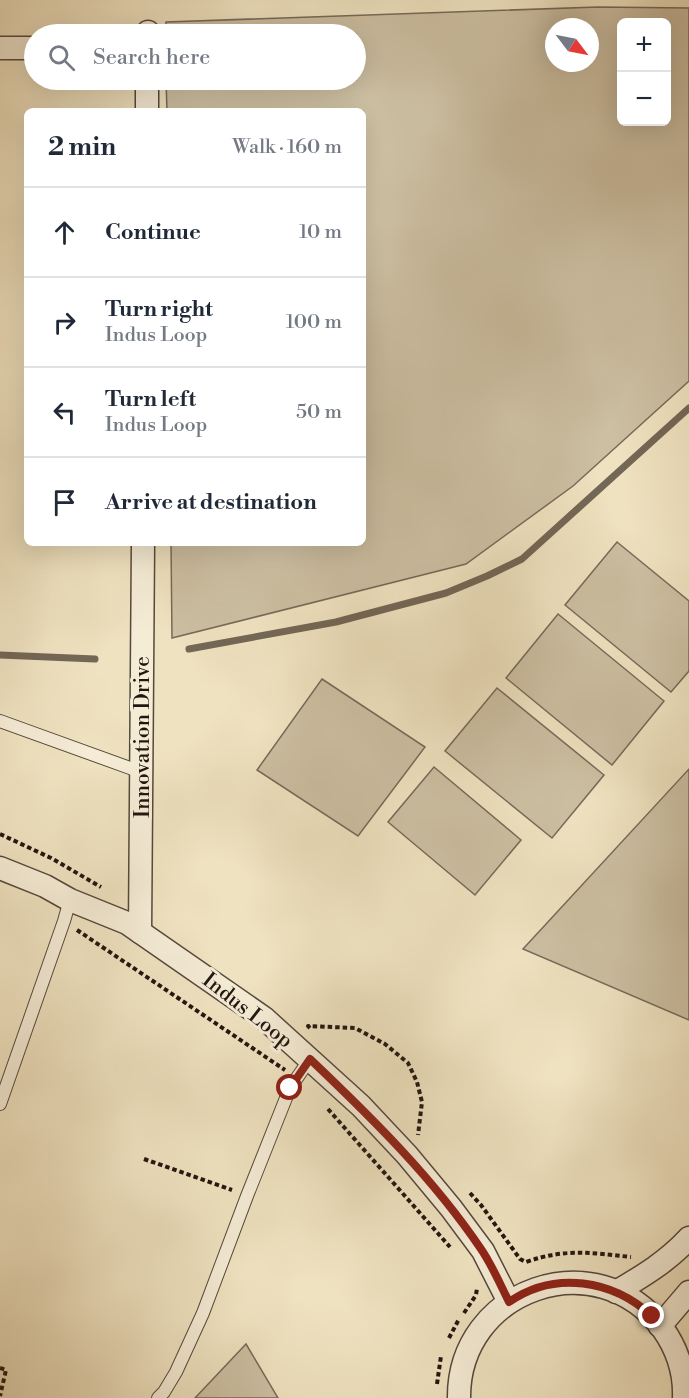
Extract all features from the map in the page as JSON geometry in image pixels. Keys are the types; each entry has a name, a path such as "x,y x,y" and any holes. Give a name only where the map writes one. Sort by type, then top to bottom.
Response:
{"street":[{"path":"0,48 24,48"},
{"path":"147,90 147,108"},
{"name":"Innovation Drive","path":"140,932 143,546"},
{"name":"Indus Loop","path":"0,868 45,886 67,910 127,923 264,1018 361,1107 407,1155 483,1251 509,1302"},
{"path":"616,1292 656,1269 689,1238"},
{"path":"459,1398 461,1371 471,1345 486,1322 509,1302 535,1289 563,1283 588,1284 616,1292 643,1308 660,1326 677,1355 682,1374 684,1398"},
{"path":"660,1326 689,1292"}],"lane":[{"path":"0,721 141,772"},
{"path":"0,1104 67,910"},
{"path":"158,1398 176,1372 203,1313 246,1196 290,1088 310,1059"}],"path":[{"path":"67,910 297,1078"},
{"path":"302,1021 315,1033"},
{"path":"308,1026 355,1028 384,1044 408,1063 417,1082 422,1102 418,1139 410,1130"},
{"path":"324,1104 454,1251"},
{"path":"144,1159 246,1196"},
{"path":"465,1188 481,1205 519,1259 526,1262 544,1256 581,1251 637,1257"},
{"path":"437,1386 440,1358 454,1327 476,1295 477,1286"},
{"path":"0,1368 6,1370 0,1396"}],"shaded area":[{"path":"598,7 689,8 689,381 573,486 466,564 172,638 171,546 366,546 366,108 167,108 166,90 366,90 366,24 166,24 166,22"},
{"path":"617,542 689,601 689,671 671,692 565,605"},
{"path":"558,614 664,701 612,765 506,678"},
{"path":"322,679 425,747 358,836 257,770"},
{"path":"497,688 604,775 552,838 445,751"},
{"path":"434,767 521,840 475,895 388,822"},
{"path":"689,769 689,1020 523,949"},
{"path":"246,1344 278,1398 195,1398"}],"waterway":[{"path":"189,649 336,622 446,593 487,576 522,559 689,408"},
{"path":"0,655 95,659"}],"route":[{"path":"290,1088 310,1059 361,1107 407,1155 451,1208 483,1251 509,1302 528,1291 546,1286 581,1283 603,1287 622,1294 652,1316"}]}
